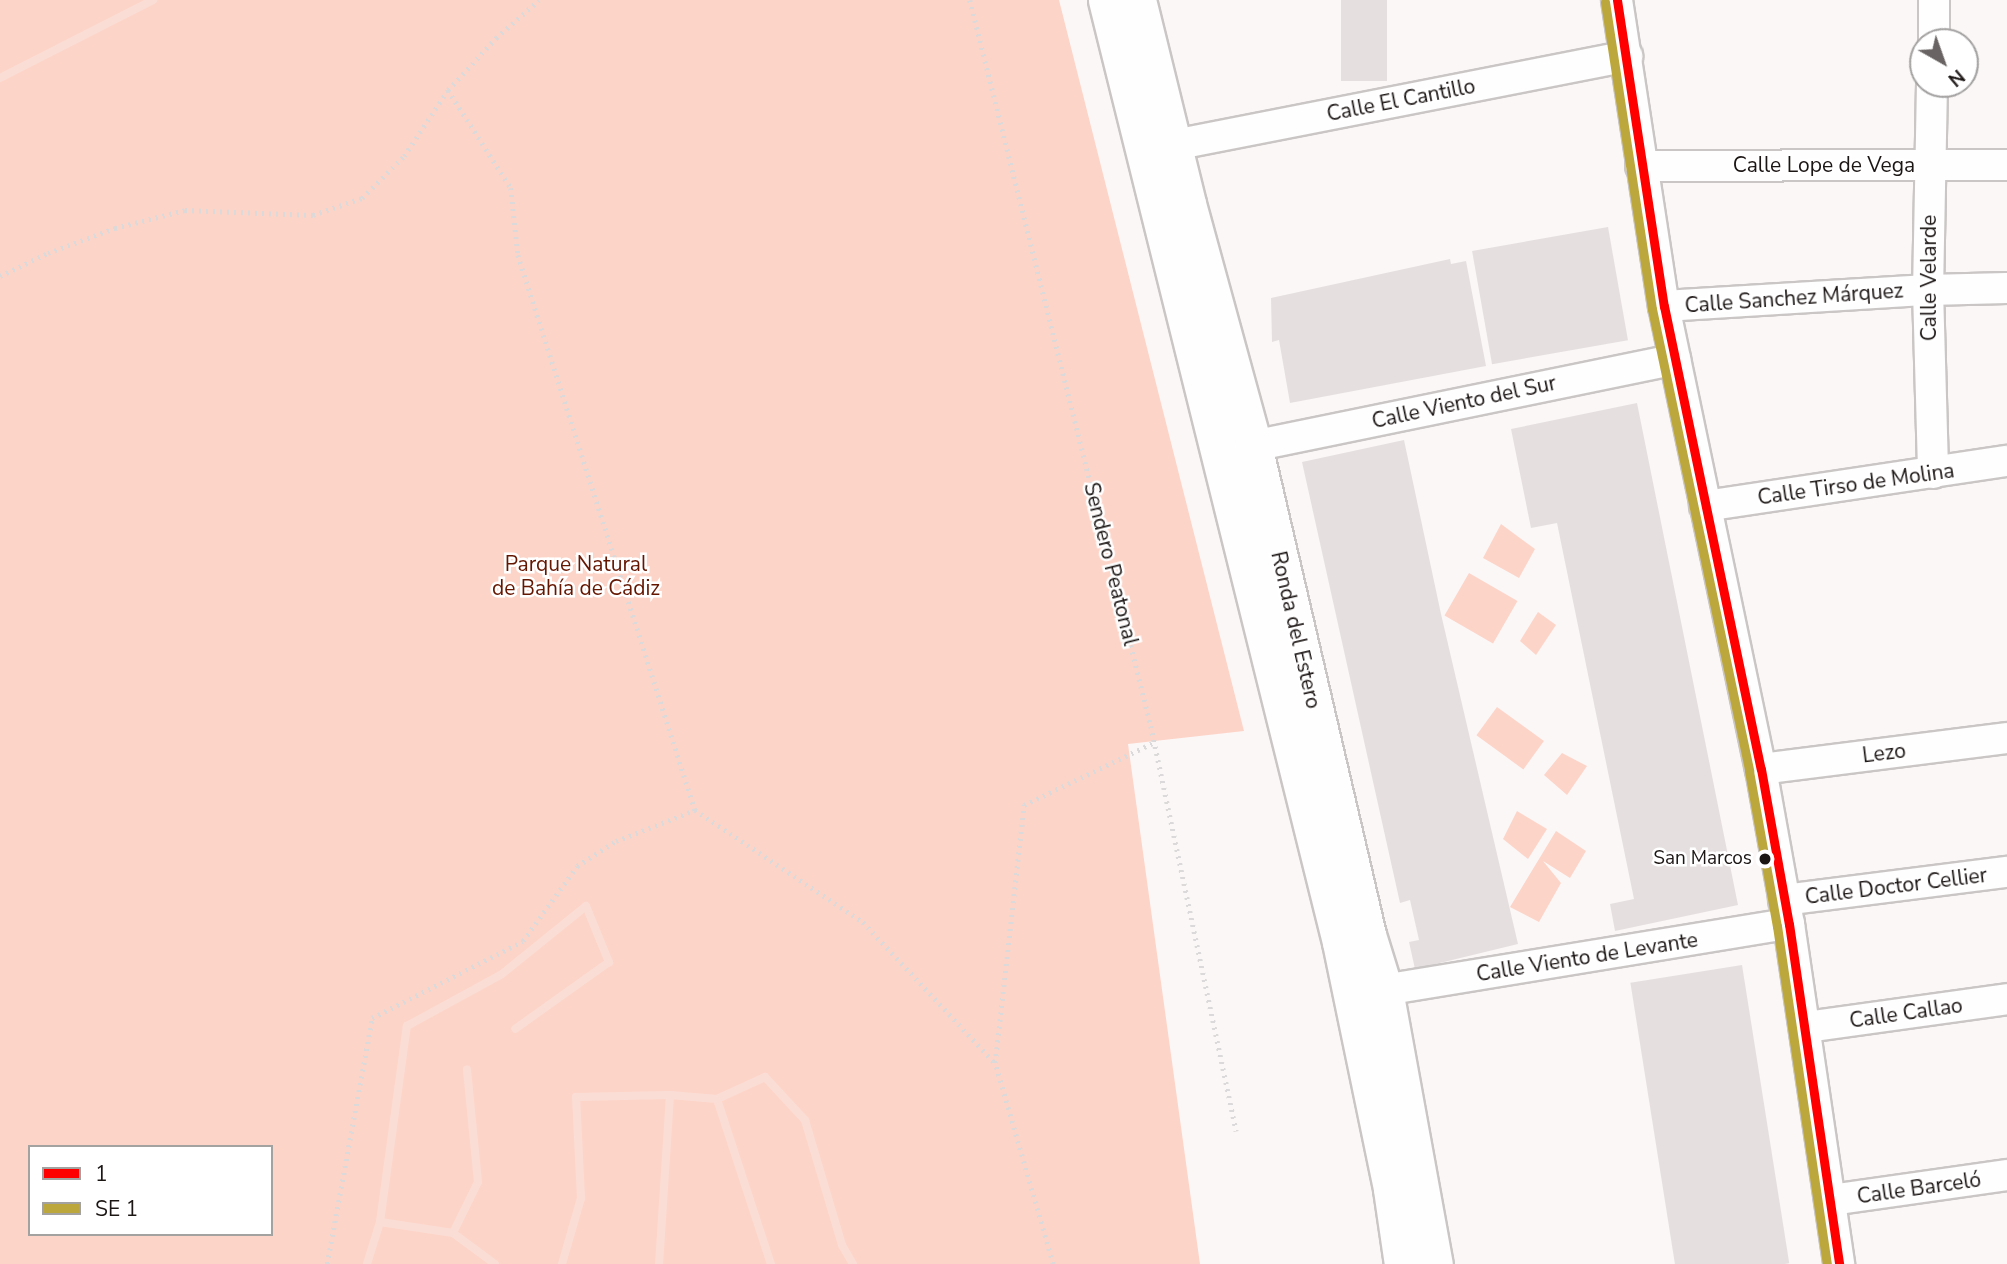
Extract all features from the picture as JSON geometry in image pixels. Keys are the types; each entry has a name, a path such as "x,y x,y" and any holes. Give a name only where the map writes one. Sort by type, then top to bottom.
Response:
{"street":[{"name":"Ronda del Estero","path":"1107,0 1341,942 1392,1189 1403,1264"},
{"name":"Ronda del Estero","path":"1137,0 1174,145 1186,204 1253,446 1364,922 1384,990 1434,1264"},
{"path":"1617,0 1628,56 1641,166 1664,306 1761,769 1787,912 1839,1264"},
{"path":"1934,0 1934,28"},
{"name":"Calle El Cantillo","path":"1174,145 1628,56"},
{"name":"Calle Velarde","path":"1931,98 1928,290 1933,473"},
{"name":"Calle Lope de Vega","path":"1641,166 2007,165"},
{"name":"Calle Sanchez Márquez","path":"1664,306 1928,290 2007,288"},
{"name":"Calle Viento del Sur","path":"1253,446 1675,359"},
{"name":"Calle Tirso de Molina","path":"1705,506 2007,461"},
{"name":"Lezo","path":"1761,769 2007,738"},
{"name":"Calle Doctor Cellier","path":"1787,912 2007,872"},
{"name":"Calle Viento de Levante","path":"1384,990 1787,912"},
{"name":"Calle Callao","path":"1806,1027 2007,999"},
{"name":"Calle Barceló","path":"1831,1200 2007,1175"}],"path":[{"path":"0,276 48,253 115,228 185,210 313,215 362,198 404,156 449,90 496,38 539,0"},
{"name":"Sendero Peatonal","path":"970,0 1155,742 1237,1131"},
{"path":"449,90 511,188 518,255 695,810 863,922 995,1063"},
{"path":"1053,1264 995,1063 1024,804 1155,742"},
{"path":"327,1264 372,1018 523,941 577,866 615,841 695,810"}],"green space":[{"name":"Parque Natural de Bahía de Cádiz","path":"0,0 1059,0 1244,731 1128,744 1200,1264 0,1264"},
{"path":"1501,524 1535,549 1519,578 1483,558"},
{"path":"1469,573 1517,601 1493,643 1444,615"},
{"path":"1538,612 1556,625 1536,655 1520,641"},
{"path":"1497,707 1544,741 1523,769 1476,735"},
{"path":"1562,753 1587,766 1567,795 1544,775"},
{"path":"1517,811 1547,829 1528,859 1503,839"},
{"path":"1556,831 1586,851 1570,878 1543,861 1561,883 1539,922 1510,907"}],"building":[{"path":"1341,0 1387,0 1387,81 1341,81"},
{"path":"1608,227 1628,340 1492,364 1472,251"},
{"path":"1450,259 1451,264 1466,261 1486,366 1290,403 1279,340 1272,342 1271,298"},
{"path":"1637,403 1738,905 1615,931 1610,904 1634,899 1557,523 1531,528 1511,429"},
{"path":"1404,440 1441,614 1518,944 1415,969 1409,942 1419,940 1410,900 1400,903 1302,462"},
{"path":"1742,965 1789,1263 1675,1264 1630,983"}],"waterway":[{"path":"0,78 153,0"},
{"path":"367,1264 380,1222 407,1026 502,974 586,906 609,962 515,1029"},
{"path":"453,1233 478,1182 467,1070"},
{"path":"717,1099 765,1077 805,1120 842,1245 853,1264"},
{"path":"670,1095 717,1099 771,1264"},
{"path":"562,1264 581,1198 576,1097 670,1095 659,1264"},
{"path":"380,1222 453,1233 495,1264"}],"transit line":[{"name":"1","path":"1617,0 1664,306 1761,769 1789,924 1839,1264"},
{"path":"1605,2 1652,309 1749,771 1777,926 1827,1264"}],"place":[{"name":"San Marcos","path":"1765,859"}]}
